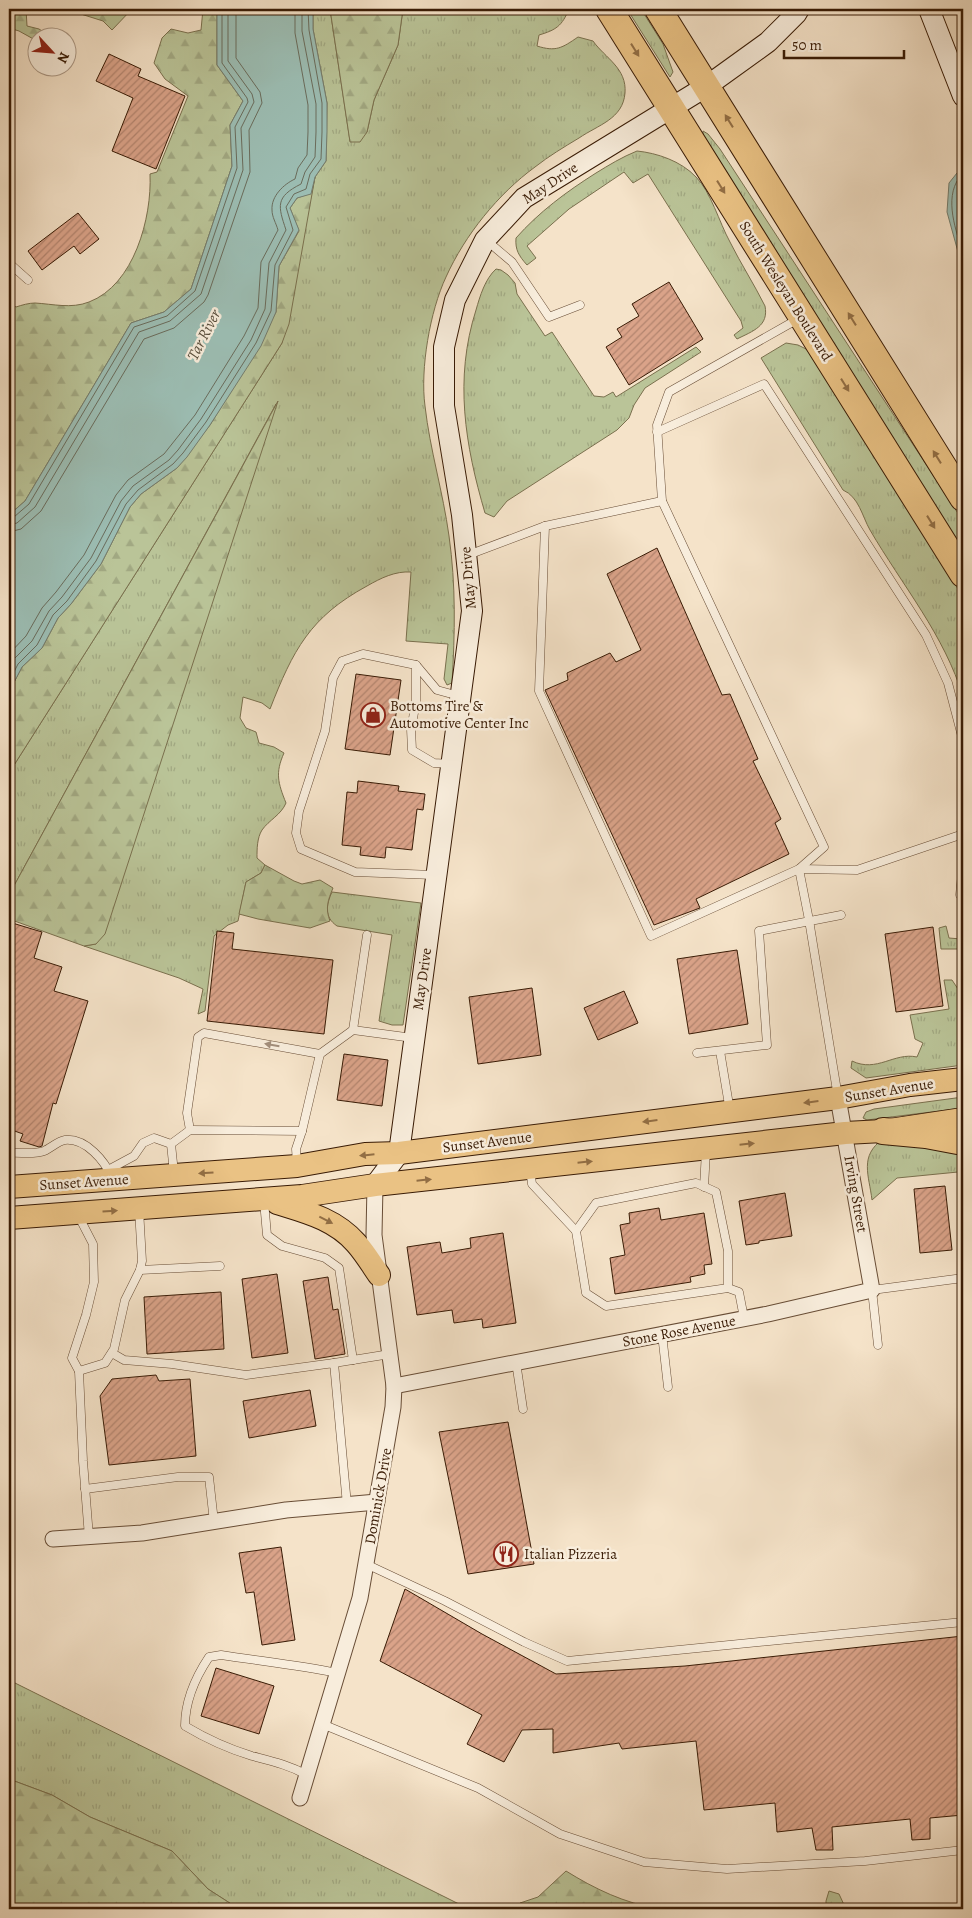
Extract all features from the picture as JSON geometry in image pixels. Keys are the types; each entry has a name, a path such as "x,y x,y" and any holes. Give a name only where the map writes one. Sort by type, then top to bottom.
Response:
{"highway":[{"name":"South Wesleyan Boulevard","path":"609,9 963,574"},
{"path":"658,9 708,86 963,498"},
{"path":"883,1131 926,1135 963,1142"}],"main road":[{"name":"May Drive","path":"375,1185 399,1152 472,611 462,515 444,406 444,347 455,300 485,240 524,198 708,86 768,42 799,9"},
{"path":"929,9 963,96"},
{"name":"Sunset Avenue","path":"9,1187 110,1175 175,1175 297,1166 365,1154 399,1152 838,1098 910,1085 963,1079"},
{"name":"Sunset Avenue","path":"9,1218 302,1196 375,1185 845,1133 883,1131 963,1119"},
{"path":"264,1199 318,1216 342,1230 358,1244 379,1275"}],"street":[{"name":"Irving Street","path":"838,1098 872,1290"},
{"name":"Dominick Drive","path":"300,1798 360,1598 393,1407 394,1386 374,1235 375,1185"},
{"name":"Stone Rose Avenue","path":"394,1386 744,1318 872,1290"},
{"path":"53,1539 142,1533 286,1510 377,1502"}],"lane":[{"path":"485,240 512,262 550,317 580,305"},
{"path":"9,263 28,280"},
{"path":"545,526 539,691 652,936 799,869 824,847 662,501 657,426 669,392 802,317"},
{"path":"657,432 764,384 926,635 948,683 963,740"},
{"path":"466,555 545,526 662,501"},
{"path":"436,875 355,872 301,848 296,833 299,811 325,731 333,678 342,661 363,654 416,664 437,690 460,696"},
{"path":"416,664 416,702 411,729 412,750 434,763 451,764"},
{"path":"799,869 857,870 963,834"},
{"path":"960,895 963,864"},
{"path":"799,869 838,1098"},
{"path":"697,1053 767,1044 758,931 841,915"},
{"path":"353,1030 367,935"},
{"path":"297,1166 296,1149 302,1132 320,1054 353,1030 415,1038"},
{"path":"190,1130 186,1113 198,1037 204,1033 320,1054"},
{"path":"720,1051 730,1111"},
{"path":"171,1144 190,1130 302,1132"},
{"path":"9,1153 43,1152 64,1140 78,1141 99,1157 110,1175 134,1156 143,1144 154,1138 171,1144"},
{"path":"171,1144 175,1175"},
{"path":"704,1187 706,1148"},
{"path":"530,1168 532,1184 576,1231 586,1293 606,1306 728,1288 739,1292 744,1318"},
{"path":"576,1231 596,1203 696,1183 716,1192 728,1251 728,1288"},
{"path":"264,1199 268,1235 282,1246 325,1258 339,1268 353,1360"},
{"path":"79,1371 104,1363 114,1350 125,1300 140,1270 142,1261 139,1208"},
{"path":"77,1213 93,1244 94,1282 72,1358 79,1371 89,1537"},
{"path":"140,1270 220,1266"},
{"name":"Stone Rose Avenue","path":"872,1290 963,1278"},
{"path":"872,1290 878,1345"},
{"path":"662,1334 668,1387"},
{"path":"112,1353 124,1360 172,1364 246,1375 390,1354"},
{"path":"516,1362 524,1409"},
{"path":"334,1363 347,1505"},
{"path":"85,1488 178,1477 209,1477 214,1522"},
{"path":"366,1564 445,1601 524,1642 567,1661 963,1622"},
{"path":"307,1774 291,1766 250,1755 198,1734 185,1726 185,1709 198,1673 209,1656 220,1654 337,1673"},
{"path":"322,1724 478,1788 560,1834 644,1862 727,1869 864,1861 963,1850"}],"green space":[{"path":"9,9 26,9 27,26 35,28 28,28 28,36 9,28"},
{"path":"65,9 132,9 112,30 103,21"},
{"path":"203,9 217,9 217,65 243,101 230,125 232,166 191,289 164,312 131,323 25,501 9,515 9,302 16,307 33,303 69,306 89,302 105,293 118,281 129,266 137,248 148,210 150,174 157,172 188,96 165,79 154,63 162,38 171,29 188,33 201,30"},
{"path":"313,9 330,9 350,141 367,132 374,100 398,45 403,9 569,9 558,27 539,35 537,46 549,49 559,48 578,37 593,41 619,70 625,84 625,93 620,109 615,115 540,163 508,190 484,216 454,261 435,306 425,358 424,391 427,422 446,520 453,573 454,646 452,683 447,685 444,679 448,644 406,641 411,572 405,572 388,576 367,586 347,598 317,623 296,652 270,709 262,703 243,697 240,718 246,728 256,732 259,743 274,747 284,753 279,766 279,778 286,803 260,833 257,858 265,865 261,873 246,882 238,921 228,925 214,936 205,1011 198,1014 203,989 179,978 84,946 96,944 276,404 9,895 9,773 282,343 315,177 326,161 327,103 313,29"},
{"path":"330,9 403,9 398,45 374,100 367,132 360,142 350,142"},
{"path":"627,9 641,9 663,44 673,72 670,77"},
{"path":"703,131 708,134 720,149 963,521 963,555 703,141"},
{"path":"637,151 661,156 676,162 690,171 701,183 734,250 765,306 765,318 759,327 737,339 734,335 743,328 741,321 648,174 633,183 624,172 569,209 527,246 536,258 527,265 520,256 516,246 516,238 544,211 596,173"},
{"path":"315,177 289,324 282,343 9,773 9,692 22,667 42,648 58,618 101,564 130,507 141,494 177,468 210,425 249,362 276,312 279,266 299,231 290,208 297,198 311,193"},
{"path":"496,269 508,275 515,283 517,294 545,336 552,332 594,396 604,397 613,392 616,397 696,347 701,352 645,388 634,405 629,418 617,430 507,501 494,517 485,513 472,462 465,412 464,387 465,361 476,310 486,283"},
{"path":"786,343 798,345 808,350 963,597 963,697 945,653 922,611 870,530 860,507 853,497 843,490 761,358"},
{"path":"278,401 105,934 96,944 84,946 9,919 9,895"},
{"path":"265,865 302,884 320,880 333,888 328,904 330,921 310,928 239,914 246,882 261,873"},
{"path":"332,892 421,903 403,1025 392,1025 379,1021 392,935 337,926 330,919 327,911"},
{"path":"946,926 949,938 961,939 963,931 963,949 941,949 939,928"},
{"path":"944,980 952,980 958,989 963,992 963,1065 866,1078 851,1068 852,1061 869,1065 901,1057 917,1057 923,1043 915,1039 910,1015 949,1009"},
{"path":"963,1097 963,1108 867,1120 863,1118 866,1112 874,1109"},
{"path":"883,1139 963,1151 963,1176 958,1172 897,1178 872,1200 867,1166 868,1159 876,1145"},
{"path":"9,1680 469,1909 239,1909 208,1889 172,1851 90,1817 52,1795 9,1779"},
{"path":"9,1779 52,1795 90,1817 172,1851 208,1889 239,1909 9,1909"},
{"path":"566,1871 610,1895 659,1909 529,1909 520,1903 538,1897"},
{"path":"829,1891 839,1894 846,1909 826,1909"}],"water":[{"name":"Tar River","path":"217,9 313,9 313,29 327,103 326,161 315,177 311,194 297,198 290,208 299,230 279,266 276,312 261,346 187,457 177,468 141,494 130,507 101,564 58,618 42,648 22,667 9,692 9,515 25,501 131,323 164,312 191,289 232,166 230,125 243,101 217,65"},
{"path":"957,173 963,173 963,270 947,212 949,183"}],"building":[{"path":"109,54 141,69 138,76 185,96 156,169 112,151 133,98 96,81"},
{"path":"78,213 99,239 80,254 74,246 42,270 28,251"},
{"path":"669,282 703,339 629,385 606,347 622,337 617,329 639,316 632,304"},
{"path":"657,548 722,695 730,694 758,759 753,761 781,819 775,823 789,854 696,899 700,908 654,925 545,690 568,680 567,673 610,653 616,662 641,650 607,574"},
{"name":"Bottoms Tire & Automotive Center Inc","path":"356,674 401,680 390,755 345,749"},
{"path":"358,781 399,786 398,791 425,794 423,810 417,809 412,850 386,847 385,858 360,855 361,847 342,845 347,792 357,793"},
{"path":"9,922 42,932 34,958 62,967 54,991 88,1001 56,1104 53,1103 42,1146 39,1147 20,1141 23,1134 9,1129"},
{"path":"933,927 943,1006 896,1012 885,934"},
{"path":"217,931 234,933 232,949 333,960 324,1034 207,1021"},
{"path":"737,950 748,1024 689,1034 677,959"},
{"path":"532,988 541,1055 478,1064 469,997"},
{"path":"624,991 638,1023 598,1040 584,1008"},
{"path":"344,1054 388,1060 382,1106 337,1100"},
{"path":"945,1186 952,1250 920,1253 914,1189"},
{"path":"785,1193 792,1236 746,1245 739,1201"},
{"path":"659,1208 661,1220 704,1213 712,1264 704,1265 705,1274 690,1277 691,1282 615,1294 610,1258 625,1255 620,1225 630,1223 629,1213"},
{"path":"503,1233 516,1323 483,1328 482,1319 454,1323 452,1310 417,1315 407,1247 440,1242 442,1253 471,1248 470,1238"},
{"path":"277,1274 288,1353 252,1358 242,1279"},
{"path":"328,1277 333,1310 338,1309 345,1354 315,1359 303,1281"},
{"path":"221,1292 224,1349 147,1354 144,1297"},
{"path":"156,1375 159,1381 190,1379 196,1456 109,1465 100,1396 112,1379"},
{"path":"310,1390 316,1426 249,1438 243,1401"},
{"path":"508,1422 534,1564 468,1574 439,1432"},
{"path":"281,1547 295,1640 262,1645 254,1592 246,1593 239,1553"},
{"path":"405,1589 556,1674 685,1666 963,1636 963,1815 930,1818 930,1839 912,1840 910,1819 832,1827 833,1850 816,1850 812,1828 777,1832 775,1803 704,1810 696,1741 622,1749 619,1743 553,1753 553,1729 522,1730 504,1762 467,1744 482,1715 380,1661"},
{"path":"216,1668 274,1686 259,1734 201,1716"}],"place":[{"name":"Bottoms Tire & Automotive Center Inc","path":"373,715"},
{"name":"Italian Pizzeria","path":"506,1554"}]}
